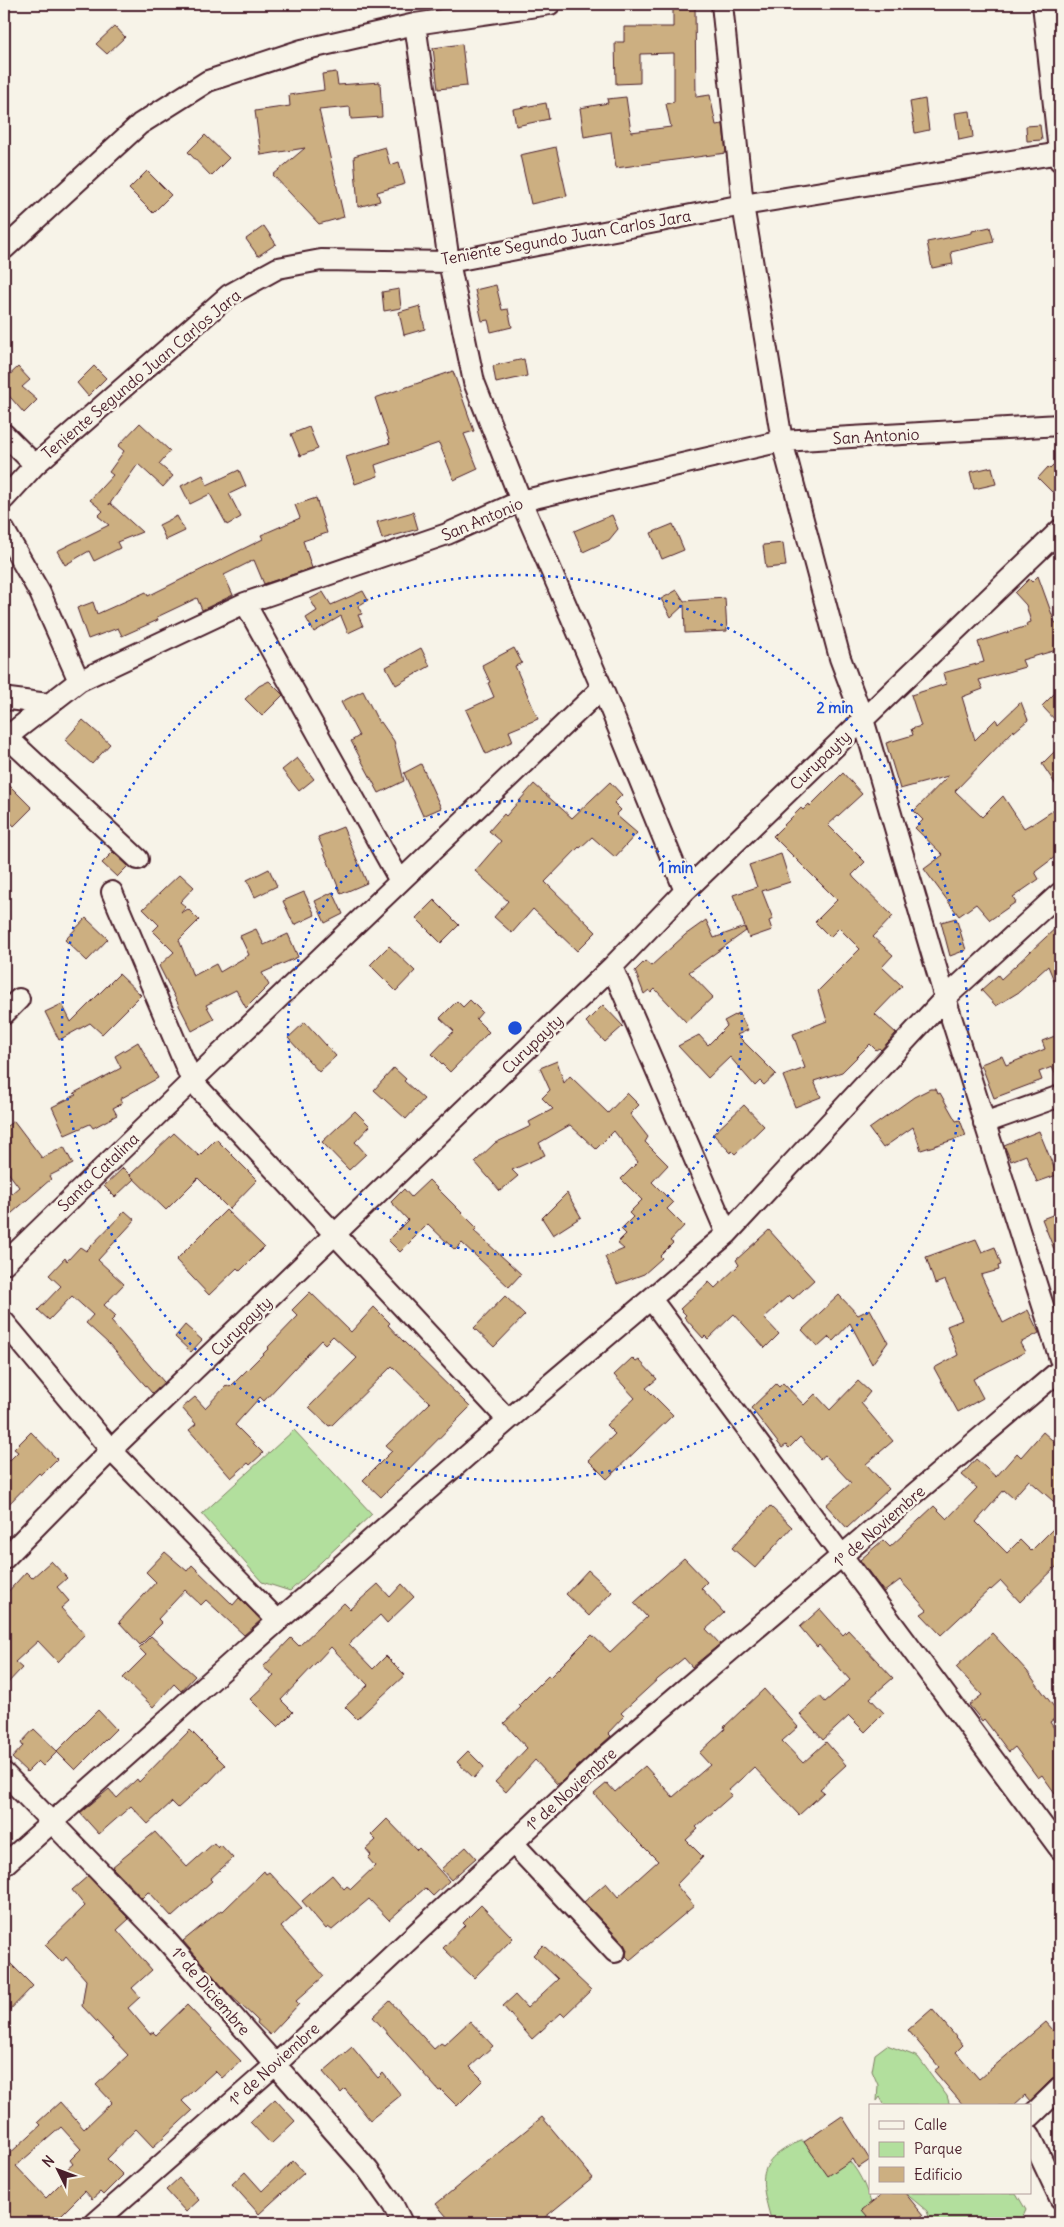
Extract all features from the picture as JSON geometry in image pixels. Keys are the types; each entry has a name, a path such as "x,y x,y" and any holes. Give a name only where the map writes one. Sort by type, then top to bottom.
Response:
{"street":[{"path":"4,249 140,124 208,81 302,50 415,24 550,4"},
{"path":"722,4 744,204 782,441 840,658 863,719 945,998 1060,1359"},
{"path":"1043,4 1060,156"},
{"path":"415,24 449,262 474,382 521,500 602,688 685,891"},
{"name":"Teniente Segundo Juan Carlos Jara","path":"4,499 35,465 229,295 278,268 321,260 449,262 744,204 1060,156"},
{"name":"San Antonio","path":"5,738 79,681 245,603 447,534 521,500 782,441 1060,425"},
{"path":"4,434 35,465"},
{"path":"4,530 40,593 79,681"},
{"name":"Curupayty","path":"4,1559 111,1450 612,967 685,891 1060,530"},
{"path":"245,603 400,881"},
{"name":"Santa Catalina","path":"4,1264 602,688"},
{"path":"4,701 9,699 48,704"},
{"path":"5,738 138,859"},
{"path":"112,892 192,1081 508,1420"},
{"path":"4,1866 278,1621 508,1420 727,1234 945,998 1060,893"},
{"path":"612,967 727,1234"},
{"path":"4,1014 19,999"},
{"path":"984,1123 1060,1096"},
{"path":"651,1299 1060,1849"},
{"path":"4,1322 111,1450 278,1621"},
{"name":"1º de Noviembre","path":"95,2223 275,2065 604,1758 1060,1370"},
{"name":"1º de Diciembre","path":"4,1773 165,1939 368,2170 393,2205 402,2223"},
{"path":"513,1843 615,1952"},
{"path":"1032,2114 1060,2088"},
{"path":"1032,2139 1060,2198"}],"green space":[{"path":"294,1430 372,1514 290,1591 262,1582 202,1514"},
{"path":"887,2045 918,2057 947,2096 949,2104 884,2104 880,2097 877,2101 878,2085 872,2071 875,2054"},
{"path":"800,2141 818,2143 832,2148 854,2166 867,2192 877,2223 772,2223 763,2184 764,2174 768,2165 775,2157"},
{"path":"906,2194 1017,2194 1026,2210 1020,2223 931,2223 927,2211"}],"building":[{"path":"673,6 695,6 696,97 710,95 716,125 723,124 726,153 616,168 611,132 584,137 580,108 608,103 607,99 626,97 631,132 671,127 666,104 674,102 674,53 640,54 640,83 616,84 615,42 624,42 624,27 673,27"},
{"path":"115,26 125,37 107,54 96,44"},
{"path":"462,44 467,86 438,89 433,48"},
{"path":"336,72 338,85 380,82 382,117 351,119 350,107 319,110 344,217 319,224 273,175 305,148 261,155 255,111 290,106 289,95 324,90 322,74"},
{"path":"925,99 929,130 915,133 910,102"},
{"path":"546,103 549,119 516,126 513,109"},
{"path":"970,111 973,137 959,140 955,113"},
{"path":"1040,125 1042,140 1027,141 1026,126"},
{"path":"205,135 229,158 211,176 188,152"},
{"path":"385,147 390,165 399,162 405,184 377,192 380,201 358,207 354,156"},
{"path":"556,147 567,196 531,204 520,155"},
{"path":"147,171 171,195 153,213 129,189"},
{"path":"264,226 276,244 258,256 246,239"},
{"path":"990,227 994,242 951,252 953,264 932,268 927,242 972,233 972,231"},
{"path":"496,285 502,310 508,309 512,327 491,332 488,320 482,321 475,290"},
{"path":"399,289 401,308 384,311 382,292"},
{"path":"420,306 425,329 404,335 399,312"},
{"path":"524,359 527,376 496,383 493,366"},
{"path":"94,366 106,378 88,396 77,383"},
{"path":"18,367 30,380 22,387 37,400 24,413 4,390 4,380"},
{"path":"453,371 474,431 464,434 478,469 454,480 439,443 375,465 378,476 355,484 346,457 390,443 375,398"},
{"path":"140,423 170,451 159,464 173,476 163,487 138,464 110,503 142,532 117,542 120,548 94,561 89,551 65,565 57,551 109,525 98,516 103,511 90,500 113,475 109,472 124,451 118,446"},
{"path":"309,427 318,449 300,456 291,434"},
{"path":"1060,459 1060,484 1052,492 1038,478 1048,467 1050,469"},
{"path":"992,467 996,484 974,489 970,472"},
{"path":"239,470 246,486 229,494 241,517 227,525 210,494 190,504 181,486 203,475 207,485"},
{"path":"316,498 327,533 303,541 312,568 264,584 254,560 224,575 233,595 202,610 197,598 157,617 158,620 122,636 118,628 88,639 77,608 93,602 97,614 146,592 148,596 263,539 261,535 300,518 295,505"},
{"path":"413,512 418,529 382,539 377,522"},
{"path":"612,515 618,529 609,540 583,552 574,531"},
{"path":"177,516 185,531 166,540 159,525"},
{"path":"673,524 684,550 662,559 651,533"},
{"path":"783,543 786,566 766,568 763,545"},
{"path":"1038,576 1055,623 1060,621 1060,649 1022,660 1025,667 979,680 983,689 962,697 975,740 996,719 998,724 1021,702 1028,720 1014,732 1014,730 955,791 982,817 1003,796 1024,828 1060,806 1060,853 1035,872 1039,879 1013,897 1016,902 990,920 976,904 959,916 924,869 943,855 915,828 923,820 914,811 948,776 900,789 886,743 913,735 911,729 921,726 911,695 946,684 943,673 984,662 978,642 1027,626 1026,624 1031,622 1026,605 1015,593 1029,579 1032,582"},
{"path":"677,590 684,601 725,598 727,631 685,633 684,605 671,617 661,599"},
{"path":"363,591 368,600 358,606 362,614 358,615 363,626 348,633 341,616 314,632 306,618 317,611 310,599 323,592 331,605"},
{"path":"421,648 430,666 396,685 386,667"},
{"path":"514,648 522,663 515,666 538,719 509,731 513,741 486,754 466,710 494,697 488,683 490,682 482,665"},
{"path":"269,681 283,695 262,716 245,699 259,686"},
{"path":"1060,688 1060,725 1042,706"},
{"path":"363,691 379,723 381,722 394,741 404,781 379,793 351,741 359,736 341,702"},
{"path":"83,720 110,744 92,764 65,740"},
{"path":"1060,746 1060,791 1042,764"},
{"path":"297,758 314,779 299,791 282,770"},
{"path":"421,764 441,808 423,816 404,773"},
{"path":"843,773 862,794 828,825 865,862 852,875 854,878 893,916 873,937 893,955 882,967 902,986 875,1014 896,1033 881,1050 879,1048 876,1050 870,1044 842,1072 814,1081 821,1097 795,1107 783,1076 805,1068 793,1034 827,1021 818,991 860,949 839,928 830,937 815,922 837,900 773,836 801,808 803,810 809,804 810,806"},
{"path":"4,780 32,808 14,826 4,815"},
{"path":"610,782 622,795 614,803 621,810 616,815 637,833 615,857 592,837 579,847 545,882 596,932 577,951 533,909 512,933 494,917 508,901 475,871 501,841 489,831 504,814 506,816 534,784 572,818"},
{"path":"343,827 367,883 341,894 318,837"},
{"path":"113,852 128,866 117,877 102,863"},
{"path":"781,854 790,882 762,891 773,919 769,921 772,930 749,938 733,895 757,887 749,865"},
{"path":"269,869 277,886 255,897 247,880"},
{"path":"180,874 194,887 180,902 186,907 181,913 188,909 199,920 179,940 193,976 216,964 220,972 249,955 240,936 256,929 264,945 288,934 298,957 262,973 269,985 246,1008 236,990 206,1005 214,1019 192,1031 159,966 174,952 153,931 159,925 143,909"},
{"path":"304,892 315,915 294,925 283,901"},
{"path":"333,892 343,914 325,923 315,901"},
{"path":"434,900 459,925 441,943 416,918"},
{"path":"86,918 108,939 87,961 65,940"},
{"path":"956,918 966,950 950,956 941,922"},
{"path":"706,920 714,938 744,927 746,931 689,972 713,997 686,1022 655,989 651,993 649,990 644,994 635,971 645,961 651,966 685,935"},
{"path":"1060,924 1060,995 1048,966 1019,992 996,1006 981,990 998,975 1001,979"},
{"path":"389,946 415,971 396,991 370,965"},
{"path":"119,974 141,995 102,1034 90,1023 59,1040 45,1012 62,1004 71,1022"},
{"path":"470,1000 482,1012 476,1019 489,1032 450,1072 432,1054 454,1031 440,1018 457,1001 463,1007"},
{"path":"603,1005 623,1026 605,1042 586,1022"},
{"path":"739,1013 748,1030 737,1035 776,1074 764,1085 760,1081 755,1086 730,1057 708,1078 678,1046 699,1035 708,1045 727,1026 724,1021"},
{"path":"305,1022 336,1056 319,1072 288,1038"},
{"path":"1060,1034 1060,1084 1052,1067 1039,1072 1042,1080 994,1098 981,1064 1002,1056 1006,1065 1045,1049 1042,1041"},
{"path":"138,1042 158,1078 120,1099 122,1103 113,1108 117,1115 93,1128 90,1124 65,1135 52,1107 121,1068 115,1056"},
{"path":"557,1061 564,1083 570,1076 608,1113 627,1093 639,1105 630,1114 648,1137 645,1142 668,1165 652,1182 673,1203 667,1209 684,1226 670,1241 673,1243 660,1256 662,1258 644,1274 617,1284 605,1257 624,1249 617,1243 626,1234 621,1229 633,1217 629,1213 642,1200 621,1179 638,1162 614,1131 596,1149 570,1125 539,1143 545,1155 512,1170 518,1176 500,1191 475,1162 495,1143 531,1126 529,1122 553,1109 542,1098 550,1090 540,1068"},
{"path":"394,1068 406,1079 404,1081 424,1099 406,1119 374,1090"},
{"path":"930,1089 936,1089 938,1094 940,1093 956,1121 960,1120 966,1136 921,1150 913,1127 883,1148 869,1129 914,1097"},
{"path":"744,1105 764,1126 735,1154 732,1151 731,1153 713,1134"},
{"path":"355,1111 370,1126 355,1142 366,1154 349,1170 322,1142"},
{"path":"14,1121 42,1158 64,1147 73,1164 49,1176 51,1179 4,1220 4,1200 19,1187 4,1167 4,1128"},
{"path":"1039,1131 1057,1175 1037,1182 1026,1155 1011,1161 1004,1145"},
{"path":"174,1133 199,1156 216,1139 257,1180 229,1209 198,1178 166,1210 130,1175"},
{"path":"123,1168 134,1179 115,1197 104,1186"},
{"path":"429,1180 477,1228 474,1231 521,1274 509,1287 462,1243 455,1250 428,1224 400,1252 388,1240 408,1220 391,1202 404,1189 411,1197"},
{"path":"567,1193 581,1217 553,1235 542,1218"},
{"path":"226,1210 264,1247 240,1271 237,1268 209,1295 176,1260"},
{"path":"125,1211 135,1220 98,1260 124,1284 104,1305 116,1316 111,1321 164,1382 152,1393 109,1344 86,1323 93,1315 72,1296 49,1320 38,1310 61,1286 49,1275 65,1258 67,1261 80,1247 86,1251"},
{"path":"1060,1212 1060,1261 1059,1262 1042,1219"},
{"path":"769,1230 814,1280 793,1299 789,1295 764,1318 779,1334 765,1348 734,1314 708,1339 705,1336 703,1338 684,1317 686,1315 680,1309 709,1282 715,1288 739,1265 736,1260"},
{"path":"976,1239 982,1252 995,1247 1001,1265 998,1266 999,1270 981,1275 1003,1323 1028,1310 1039,1333 1020,1343 1025,1352 973,1379 983,1398 958,1412 934,1368 958,1355 947,1326 962,1320 945,1280 935,1284 926,1257"},
{"path":"310,1292 351,1332 374,1307 390,1323 388,1325 401,1339 470,1407 381,1497 363,1480 392,1451 386,1446 430,1403 392,1366 329,1426 309,1407 357,1358 333,1336 325,1344 321,1340 264,1401 260,1397 235,1425 263,1453 231,1478 189,1430 196,1424 182,1408 195,1397 205,1408 227,1385 230,1387 298,1316 292,1310"},
{"path":"839,1295 858,1315 870,1309 888,1342 872,1364 850,1323 833,1341 829,1337 818,1347 802,1330"},
{"path":"505,1296 525,1315 494,1347 474,1328"},
{"path":"185,1325 202,1340 191,1352 175,1337"},
{"path":"632,1358 636,1362 639,1360 657,1379 646,1388 673,1415 607,1479 588,1460 615,1434 606,1425 635,1398 614,1375"},
{"path":"858,1381 870,1392 861,1403 893,1441 866,1464 889,1489 847,1528 826,1505 851,1483 825,1455 820,1459 800,1437 789,1448 786,1445 782,1448 751,1408 776,1384 779,1387 783,1383 804,1405 815,1394 830,1410"},
{"path":"31,1432 57,1459 41,1475 39,1473 4,1509 4,1466 18,1452 14,1449"},
{"path":"1043,1432 1060,1447 1060,1507 1029,1480 1013,1498 1004,1490 976,1522 1007,1553 1020,1540 1031,1551 1060,1522 1060,1563 1020,1602 1001,1581 941,1635 921,1614 927,1610 900,1580 884,1592 860,1560 883,1540 890,1547 934,1506 947,1519 977,1488 962,1475 976,1459 996,1477 1017,1453 1021,1457"},
{"path":"770,1506 792,1527 755,1568 732,1548"},
{"path":"165,1552 187,1571 192,1565 233,1605 239,1598 261,1620 244,1635 206,1600 201,1605 185,1590 158,1619 162,1623 140,1645 119,1622 156,1582 146,1572"},
{"path":"684,1558 707,1582 701,1588 724,1613 706,1629 720,1644 692,1667 684,1658 658,1679 621,1713 624,1716 608,1733 611,1736 561,1782 557,1784 535,1760 506,1792 495,1782 527,1748 504,1723 548,1676 550,1677 592,1635 610,1652 647,1617 634,1603"},
{"path":"51,1561 67,1578 57,1587 69,1601 61,1608 85,1634 58,1662 38,1641 15,1662 22,1668 4,1687 4,1596 26,1572 32,1578"},
{"path":"588,1570 612,1592 589,1616 566,1594"},
{"path":"378,1584 390,1597 402,1584 414,1597 387,1623 380,1615 349,1644 373,1669 386,1656 405,1675 357,1719 345,1707 368,1685 331,1647 281,1700 293,1712 278,1727 250,1699 274,1676 263,1667 291,1638 299,1646 344,1603 350,1609"},
{"path":"820,1609 843,1635 848,1630 893,1678 870,1698 884,1713 865,1732 849,1716 823,1740 800,1714 820,1696 825,1702 850,1680 800,1627"},
{"path":"992,1633 1027,1671 1060,1715 1050,1722 1060,1737 1060,1800 1042,1775 1038,1778 1015,1747 1009,1752 984,1719 982,1721 969,1705 982,1695 956,1667"},
{"path":"151,1636 195,1676 181,1691 174,1684 153,1707 123,1678 146,1655 139,1648"},
{"path":"764,1689 798,1727 782,1741 803,1763 826,1742 846,1765 820,1789 824,1792 799,1815 754,1767 728,1791 732,1795 696,1827 698,1829 686,1840 703,1857 676,1885 694,1906 630,1960 626,1956 627,1950 624,1944 584,1902 606,1883 618,1897 658,1861 594,1794 607,1783 615,1792 645,1766 673,1797 710,1765 699,1753"},
{"path":"98,1710 116,1729 75,1770 57,1752 43,1766 38,1761 27,1772 12,1758 23,1746 21,1743 34,1729 57,1751"},
{"path":"190,1730 225,1765 208,1783 178,1808 172,1802 148,1824 131,1806 99,1834 80,1813 109,1789 117,1798 137,1779 139,1782"},
{"path":"468,1751 484,1767 474,1778 457,1762"},
{"path":"387,1819 417,1850 419,1848 449,1881 433,1896 425,1888 389,1920 369,1899 332,1930 328,1927 326,1929 302,1901 332,1875 344,1889 347,1886 351,1889 375,1866 368,1858 371,1855 366,1849 376,1840 371,1835"},
{"path":"155,1832 187,1867 214,1843 218,1848 221,1845 233,1858 210,1879 212,1881 172,1917 150,1893 148,1892 142,1898 112,1867"},
{"path":"466,1847 476,1858 451,1880 441,1869"},
{"path":"264,1871 266,1874 269,1872 302,1908 281,1927 324,1976 296,2001 299,2004 270,2035 228,1993 183,1941 221,1910 223,1911"},
{"path":"88,1876 129,1919 117,1930 152,1970 132,1988 140,1997 128,2008 150,2034 153,2032 156,2035 187,2005 241,2061 222,2078 215,2071 182,2101 192,2111 153,2147 136,2129 107,2159 123,2175 103,2195 100,2192 92,2199 85,2191 61,2215 69,2223 4,2223 4,2152 7,2156 41,2125 38,2122 60,2102 84,2129 112,2102 96,2085 128,2055 82,2006 86,1980 66,1957 62,1962 45,1945 85,1906 72,1890","holes":["61,2127 81,2149 70,2160 73,2164 66,2170 70,2174 46,2198 16,2166"]},
{"path":"481,1905 513,1938 474,1978 443,1948 465,1925 463,1923"},
{"path":"543,1945 591,1990 564,2016 561,2013 532,2039 503,2006 515,1995 527,2008 558,1979 533,1955"},
{"path":"4,1957 33,1986 4,2016"},
{"path":"390,2001 434,2049 441,2043 444,2045 470,2021 493,2046 470,2067 483,2080 457,2106 441,2090 439,2091 373,2017"},
{"path":"932,2009 963,2045 956,2052 979,2079 1046,2022 1060,2038 1060,2076 1052,2079 1030,2101 1025,2095 1015,2104 962,2104 934,2071 939,2067 908,2030"},
{"path":"352,2047 378,2078 383,2073 401,2095 370,2120 345,2089 341,2093 323,2072"},
{"path":"275,2099 295,2121 271,2144 250,2122"},
{"path":"842,2116 869,2161 858,2168 853,2159 828,2176 804,2142"},
{"path":"542,2117 593,2178 538,2223 452,2223 436,2204"},
{"path":"293,2161 304,2173 259,2214 232,2184 245,2172 262,2191"},
{"path":"179,2178 199,2200 186,2212 166,2190"},
{"path":"882,2194 906,2194 923,2215 913,2223 873,2223 862,2210"}]}
